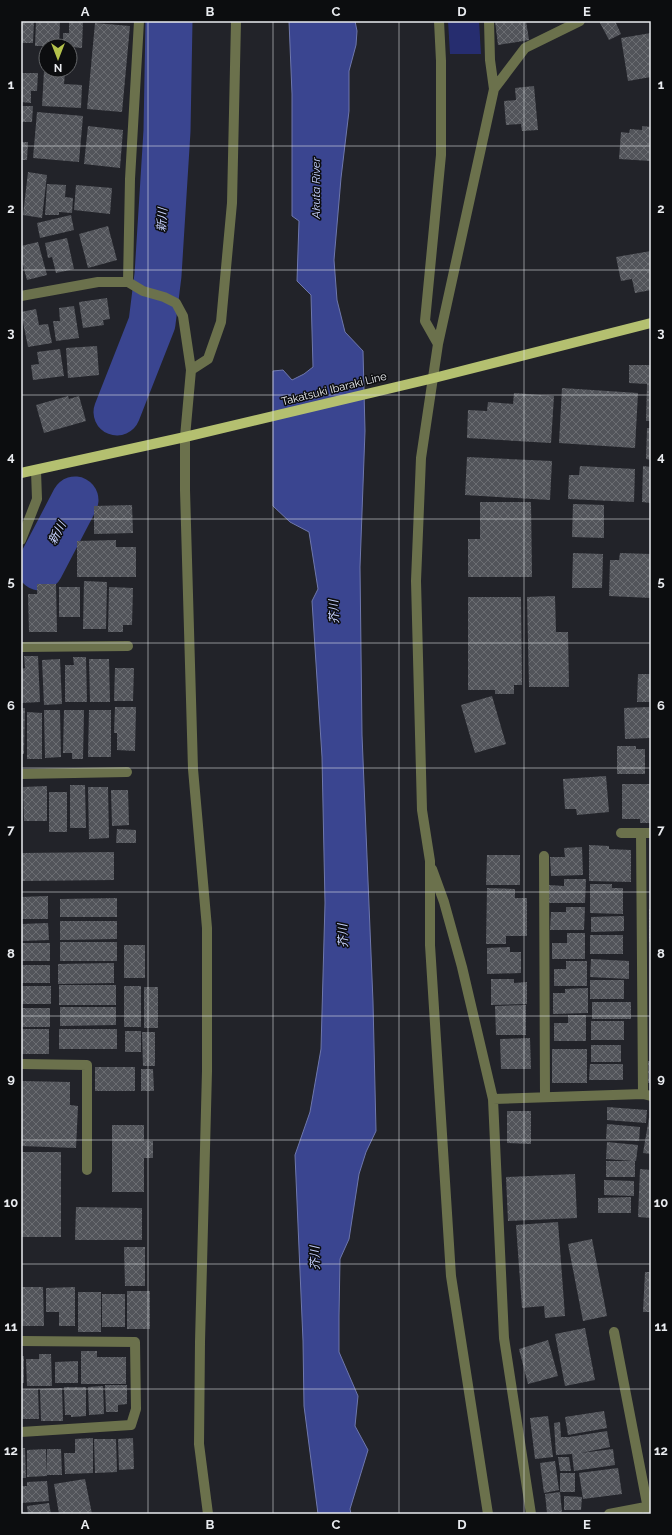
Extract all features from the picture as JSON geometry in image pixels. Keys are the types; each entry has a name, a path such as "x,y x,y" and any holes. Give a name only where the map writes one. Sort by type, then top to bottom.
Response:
{"main road":[{"name":"Takatsuki Ibaraki Line","path":"21,473 36,471 186,437 434,378 651,324"}],"street":[{"path":"128,282 130,179 140,21"},
{"path":"191,370 208,359 221,322 232,203 236,21"},
{"path":"438,344 425,321 441,155 442,61 439,21"},
{"path":"488,1514 452,1276 430,946 430,861 422,810 416,581 421,458 438,344 494,89 490,60 489,21"},
{"path":"494,89 525,48 580,21"},
{"path":"21,296 98,282 128,282 143,291 164,297 176,303 183,316 191,370 186,437 186,490 193,769 207,928 207,1071 200,1342 200,1444 208,1514"},
{"path":"21,540 37,499 36,471"},
{"path":"21,647 128,646"},
{"path":"21,774 127,772"},
{"path":"493,1099 647,1095 646,833 621,833"},
{"path":"544,856 545,1097"},
{"path":"430,861 444,902 462,967 493,1099 504,1338 530,1514"},
{"path":"21,1064 86,1065 87,1170"},
{"path":"608,1514 649,1509 614,1332"},
{"path":"21,1341 135,1342 136,1409 131,1425 21,1432"}],"shaded area":[{"path":"448,21 479,21 481,54 450,54"}],"water":[{"path":"289,21 355,21 357,31 356,45 349,71 349,111 341,178 334,260 337,300 345,332 363,351 365,431 360,567 362,735 373,1002 376,1131 366,1152 359,1174 349,1239 340,1259 339,1352 358,1396 355,1426 368,1450 350,1509 351,1514 318,1514 304,1406 303,1341 295,1155 310,1112 321,1049 325,903 322,757 312,601 318,589 309,532 290,522 273,506 273,371 283,370 292,380 304,374 313,367 311,295 297,281 299,221 292,216 292,94"}],"building":[{"path":"21,21 34,21 33,43 21,43"},
{"path":"36,21 60,21 59,38 38,38 38,46 35,46"},
{"path":"69,21 83,21 82,48 78,48 78,38 63,38 63,33 69,33"},
{"path":"495,21 526,21 529,40 498,45"},
{"path":"599,21 615,21 621,34 609,40"},
{"path":"95,23 130,26 122,112 87,109"},
{"path":"651,33 651,77 628,81 621,38"},
{"path":"21,73 38,73 37,91 31,91 31,103 21,102"},
{"path":"44,78 64,78 64,84 82,85 81,108 42,106"},
{"path":"534,86 538,130 522,131 521,124 506,125 504,101 516,100 515,88"},
{"path":"21,106 33,106 32,122 21,122"},
{"path":"37,112 83,116 79,162 33,158"},
{"path":"88,126 123,130 120,168 84,164"},
{"path":"642,126 651,127 651,161 619,159 621,132 629,133 630,129 642,130"},
{"path":"21,142 28,142 27,160 21,160"},
{"path":"28,172 47,175 42,218 23,215"},
{"path":"47,184 66,185 65,197 73,198 72,213 59,212 59,215 45,215"},
{"path":"76,185 112,188 110,214 74,210"},
{"path":"71,215 74,230 40,238 37,223"},
{"path":"108,226 117,260 88,268 79,234"},
{"path":"67,238 74,269 56,273 52,257 48,258 45,243"},
{"path":"38,242 47,275 27,280 21,258 21,246"},
{"path":"651,251 651,290 635,293 632,279 621,281 616,257"},
{"path":"107,298 110,319 103,320 104,325 83,328 79,302"},
{"path":"74,306 79,338 56,341 53,321 60,321 59,308"},
{"path":"36,309 39,325 48,324 52,343 28,347 21,312"},
{"path":"97,346 99,375 68,378 66,348"},
{"path":"60,349 64,376 33,380 31,365 39,364 37,352"},
{"path":"629,365 651,365 651,421 646,421 647,384 629,383"},
{"path":"562,388 638,393 635,448 559,443"},
{"path":"514,393 554,396 551,443 467,438 468,410 487,411 488,402 513,404"},
{"path":"68,396 69,399 79,396 86,421 44,433 36,405"},
{"path":"647,428 651,428 651,460 646,459"},
{"path":"467,457 552,461 550,500 465,495"},
{"path":"580,466 635,469 634,502 568,499 569,475 579,475"},
{"path":"643,466 651,467 651,503 642,502"},
{"path":"480,502 531,502 532,577 468,577 468,539 480,539"},
{"path":"573,504 604,505 604,538 572,537"},
{"path":"132,505 133,533 94,534 94,506"},
{"path":"116,540 116,547 136,547 136,577 77,577 77,541"},
{"path":"573,553 603,554 602,588 572,588"},
{"path":"620,553 651,554 651,598 609,596 610,560 619,560"},
{"path":"84,581 107,582 106,629 83,629"},
{"path":"37,584 56,584 57,632 29,632 28,594 37,594"},
{"path":"59,587 80,587 80,617 59,617"},
{"path":"109,587 133,588 132,625 123,625 123,632 108,632"},
{"path":"555,596 556,632 568,632 569,687 529,687 527,597"},
{"path":"468,597 521,597 522,685 514,685 514,694 495,694 495,690 468,690"},
{"path":"24,656 38,656 40,702 21,703 21,669 25,668"},
{"path":"73,657 86,657 87,702 65,702 65,665 74,665"},
{"path":"60,659 62,704 44,705 42,660"},
{"path":"89,659 109,659 110,702 90,702"},
{"path":"115,668 134,668 133,701 114,701"},
{"path":"638,674 651,674 651,702 637,702"},
{"path":"492,696 506,744 475,753 461,705"},
{"path":"115,707 136,707 135,751 117,750 117,733 114,733"},
{"path":"649,707 650,738 625,739 624,708"},
{"path":"21,708 25,708 24,754 21,754"},
{"path":"44,710 60,710 61,757 45,758"},
{"path":"64,710 84,710 83,759 72,759 72,753 63,753"},
{"path":"89,710 111,710 111,757 88,757"},
{"path":"27,712 42,713 42,759 27,759"},
{"path":"617,746 636,746 636,749 645,749 645,774 617,774"},
{"path":"606,776 609,812 577,815 576,809 565,809 563,779"},
{"path":"622,784 651,784 651,823 640,823 640,819 622,819"},
{"path":"70,785 85,785 86,828 70,828"},
{"path":"47,786 47,821 24,821 23,787"},
{"path":"88,787 108,787 109,838 89,839"},
{"path":"111,790 128,790 129,825 112,826"},
{"path":"49,792 67,792 67,832 49,832"},
{"path":"117,829 136,830 136,843 116,843"},
{"path":"589,845 609,846 609,849 631,850 631,882 589,881"},
{"path":"582,847 583,875 551,876 550,857 565,857 564,848"},
{"path":"114,852 114,880 21,881 21,853"},
{"path":"487,855 520,855 520,885 486,885"},
{"path":"564,879 586,879 585,903 549,903 549,885 564,886"},
{"path":"590,884 612,884 612,888 623,888 623,914 590,913"},
{"path":"487,888 515,889 515,898 527,898 527,936 506,936 506,944 486,944"},
{"path":"48,896 48,919 21,919 21,897"},
{"path":"117,898 117,917 60,917 60,899"},
{"path":"566,907 585,907 584,930 550,930 551,912 566,912"},
{"path":"649,909 651,909 651,942 649,942"},
{"path":"624,916 624,931 591,932 591,917"},
{"path":"60,921 117,921 117,939 60,940"},
{"path":"48,923 49,940 21,941 21,924"},
{"path":"567,933 585,933 585,959 552,959 552,943 567,943"},
{"path":"590,935 623,935 623,954 590,954"},
{"path":"60,942 117,942 117,961 60,961"},
{"path":"21,943 50,943 50,961 21,961"},
{"path":"124,945 145,945 145,978 124,978"},
{"path":"510,947 510,952 521,952 521,973 487,974 487,948"},
{"path":"591,959 629,961 629,979 590,977"},
{"path":"566,961 587,961 587,986 554,986 554,969 566,969"},
{"path":"114,963 114,983 58,984 58,964"},
{"path":"21,965 50,965 50,983 21,983"},
{"path":"491,979 514,979 514,983 527,982 527,1004 491,1005"},
{"path":"590,980 624,980 624,999 590,999"},
{"path":"59,985 116,985 116,1005 59,1005"},
{"path":"21,986 51,986 51,1004 21,1004"},
{"path":"124,986 141,986 141,1027 124,1027"},
{"path":"144,987 158,987 158,1028 144,1028"},
{"path":"588,988 588,1013 553,1014 553,993 565,993 565,989"},
{"path":"592,1002 631,1002 631,1019 592,1019"},
{"path":"526,1005 526,1035 496,1035 495,1006"},
{"path":"60,1007 116,1007 116,1025 60,1026"},
{"path":"21,1008 50,1008 50,1027 21,1027"},
{"path":"568,1015 586,1015 586,1041 554,1041 554,1023 568,1023"},
{"path":"591,1021 624,1021 624,1040 591,1040"},
{"path":"21,1029 49,1029 49,1054 21,1054"},
{"path":"59,1029 117,1029 117,1049 59,1049"},
{"path":"125,1031 141,1031 141,1052 125,1052"},
{"path":"142,1032 155,1032 155,1066 143,1066"},
{"path":"530,1038 531,1069 501,1069 500,1039"},
{"path":"591,1045 621,1045 621,1062 591,1062"},
{"path":"552,1049 587,1049 587,1083 552,1083"},
{"path":"648,1061 651,1061 651,1083 648,1083"},
{"path":"590,1064 623,1064 623,1080 589,1080"},
{"path":"95,1067 135,1067 135,1091 95,1091"},
{"path":"141,1069 153,1069 154,1091 141,1091"},
{"path":"21,1081 70,1082 70,1105 78,1106 76,1148 21,1146"},
{"path":"607,1107 647,1110 646,1123 607,1120"},
{"path":"507,1111 531,1111 531,1144 507,1143"},
{"path":"649,1118 651,1118 651,1154 643,1153"},
{"path":"607,1124 640,1127 639,1141 606,1139"},
{"path":"112,1125 144,1125 144,1141 153,1141 153,1158 144,1158 144,1192 112,1192"},
{"path":"607,1142 638,1145 635,1161 635,1177 606,1177 606,1161 633,1161 606,1159"},
{"path":"21,1152 61,1152 61,1237 21,1237"},
{"path":"640,1169 651,1170 651,1218 638,1217"},
{"path":"575,1174 577,1218 508,1221 506,1177"},
{"path":"604,1180 634,1181 634,1196 604,1195"},
{"path":"631,1197 631,1213 598,1213 598,1198"},
{"path":"76,1207 142,1208 142,1240 75,1240"},
{"path":"558,1222 565,1316 545,1318 544,1306 522,1308 516,1225"},
{"path":"592,1239 607,1316 583,1321 568,1244"},
{"path":"124,1247 145,1247 145,1286 125,1286"},
{"path":"645,1272 651,1272 651,1312 643,1312"},
{"path":"21,1287 43,1287 44,1326 21,1326"},
{"path":"75,1287 75,1326 59,1326 59,1312 46,1312 46,1288"},
{"path":"127,1291 150,1291 150,1329 127,1329"},
{"path":"78,1292 101,1292 101,1332 78,1332"},
{"path":"102,1294 125,1294 125,1327 102,1327"},
{"path":"585,1328 595,1380 565,1386 555,1334"},
{"path":"548,1340 558,1376 528,1384 519,1349"},
{"path":"81,1351 97,1351 97,1357 126,1357 126,1384 81,1384"},
{"path":"39,1354 51,1354 52,1386 27,1386 26,1359 39,1359"},
{"path":"21,1356 24,1356 24,1383 21,1383"},
{"path":"78,1361 78,1383 55,1383 55,1362"},
{"path":"105,1385 127,1385 127,1404 118,1405 118,1412 106,1412"},
{"path":"103,1386 104,1414 89,1415 88,1387"},
{"path":"64,1387 86,1387 86,1416 71,1417 71,1415 65,1415"},
{"path":"62,1388 63,1421 41,1421 40,1389"},
{"path":"21,1389 38,1389 39,1419 21,1419"},
{"path":"604,1411 607,1428 568,1435 565,1417"},
{"path":"548,1416 553,1457 535,1459 530,1418"},
{"path":"560,1422 561,1437 607,1431 610,1447 581,1453 613,1449 615,1465 574,1471 572,1454 556,1455 554,1423"},
{"path":"93,1438 93,1473 65,1474 64,1453 75,1453 75,1439"},
{"path":"133,1438 134,1469 119,1470 118,1439"},
{"path":"94,1439 116,1439 117,1472 95,1473"},
{"path":"21,1448 25,1448 26,1478 21,1478"},
{"path":"46,1449 47,1476 27,1477 27,1450"},
{"path":"47,1449 61,1449 62,1475 47,1475"},
{"path":"558,1457 569,1457 571,1471 560,1471"},
{"path":"555,1461 559,1490 544,1493 540,1463"},
{"path":"618,1468 622,1494 583,1499 579,1473"},
{"path":"560,1473 575,1473 575,1492 560,1492"},
{"path":"85,1479 92,1514 59,1514 54,1484"},
{"path":"47,1481 49,1501 21,1503 21,1486 27,1486 27,1482"},
{"path":"560,1492 562,1512 547,1513 545,1494"},
{"path":"564,1496 582,1497 581,1510 564,1510"},
{"path":"49,1503 51,1514 28,1514 27,1506"}],"waterway":[{"name":"新川","path":"117,412 152,323 158,275 167,131 169,21"},
{"name":"新川","path":"40,567 75,500"}],"water label":[{"name":"Akuta River","path":"316,188"},
{"name":"芥川","path":"334,612"},
{"name":"芥川","path":"343,936"},
{"name":"芥川","path":"315,1258"}]}
